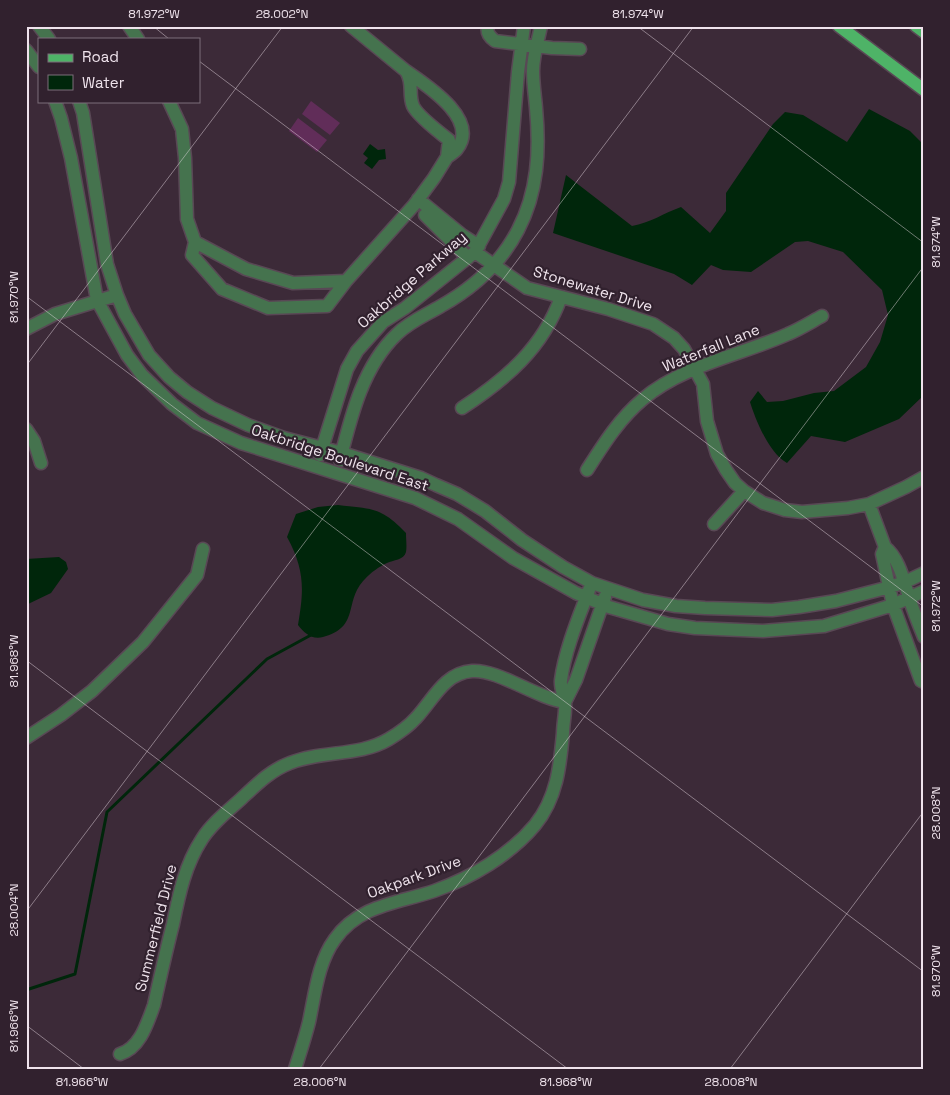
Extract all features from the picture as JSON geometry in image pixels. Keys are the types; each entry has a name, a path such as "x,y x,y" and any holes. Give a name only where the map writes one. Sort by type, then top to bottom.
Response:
{"main road":[{"path":"838,26 924,90"},
{"path":"916,26 924,32"}],"street":[{"path":"39,26 48,38"},
{"path":"128,26 137,38"},
{"path":"169,102 182,129 187,219 195,242 192,256 222,289 268,308 327,306 346,281 416,202 448,157 457,149 462,136 458,116 440,95 406,71 351,26"},
{"path":"488,26 487,30 490,37 495,41 552,48 580,49"},
{"name":"Oakbridge Parkway","path":"317,465 347,369 357,351 384,322 474,252 504,199 509,182 520,44 524,26"},
{"name":"Oakbridge Parkway","path":"337,472 359,392 386,346 397,334 417,319 442,306 474,285 505,251 518,230 527,209 536,173 538,150 533,70 542,26"},
{"path":"26,50 38,66"},
{"path":"406,71 411,79 411,96 414,108 449,140 448,157"},
{"name":"Oakbridge Boulevard East","path":"55,102 70,158 97,300 126,355 142,375 172,404 196,423 241,443 317,465 415,498 458,519 513,558 586,598 602,605 668,624 695,628 763,632 824,626 893,605 924,592"},
{"name":"Oakbridge Boulevard East","path":"79,102 83,113 107,264 125,314 149,355 169,377 187,392 212,408 248,425 284,438 421,478 457,494 485,511 522,540 563,567 592,583 643,600 676,606 772,610 836,601 890,587 924,573"},
{"name":"Stonewater Drive","path":"416,202 462,235 474,252 527,288 608,309 653,324 674,338 684,348 703,384 707,421 717,454 734,483 764,503 785,510 802,512 827,511 868,504 906,487 924,476"},
{"path":"195,242 246,269 293,283 346,281"},
{"path":"26,329 55,314 117,295"},
{"path":"462,408 502,380 520,362 550,325 561,297"},
{"name":"Waterfall Lane","path":"587,470 615,427 643,398 677,376 789,334 822,316"},
{"path":"26,429 34,441 41,463"},
{"path":"714,524 744,491"},
{"path":"868,504 885,547 890,552 905,582 909,599 924,637 907,644"},
{"path":"885,547 882,554 893,605 921,681 924,682"},
{"path":"26,738 61,715 92,691 143,642 197,574 203,549"},
{"name":"Oakpark Drive","path":"295,1069 303,1045 323,963 334,939 346,926 356,917 385,904 426,893 465,877 506,852 535,826 557,782 565,702 560,683 567,653 592,583"},
{"name":"Oakpark Drive","path":"565,702 576,680 608,589"},
{"path":"567,653 584,656"},
{"name":"Summerfield Drive","path":"120,1054 139,1040 148,1023 154,1006 182,883 194,851 213,825 264,778 277,769 297,760 352,751 384,742 416,718 447,681 464,672 477,671 488,673 545,697 565,702"}],"shaded area":[{"path":"311,101 340,123 330,135 302,114"},
{"path":"298,118 327,140 317,152 289,131"}],"water":[{"path":"869,109 910,131 924,145 924,395 899,419 845,442 811,436 787,463 774,452 769,444 750,402 758,391 767,402 783,401 814,393 834,391 866,367 880,342 888,315 882,290 843,252 808,241 795,242 751,272 723,270 711,265 692,285 674,274 553,233 566,175 632,226 645,223 681,207 710,233 726,211 726,193 773,124 785,112 803,115 847,142"},
{"path":"370,144 378,150 385,149 386,159 379,160 372,169 364,163 368,158 363,154"},
{"path":"338,505 376,511 390,518 406,533 406,552 403,557 389,562 372,572 358,587 350,613 342,627 335,633 315,638 298,625 302,580 297,560 287,537 296,514 318,507"},
{"path":"59,557 66,562 68,569 51,593 26,605 26,559"}],"waterway":[{"path":"26,990 75,974 107,812 267,659 311,635"}]}
